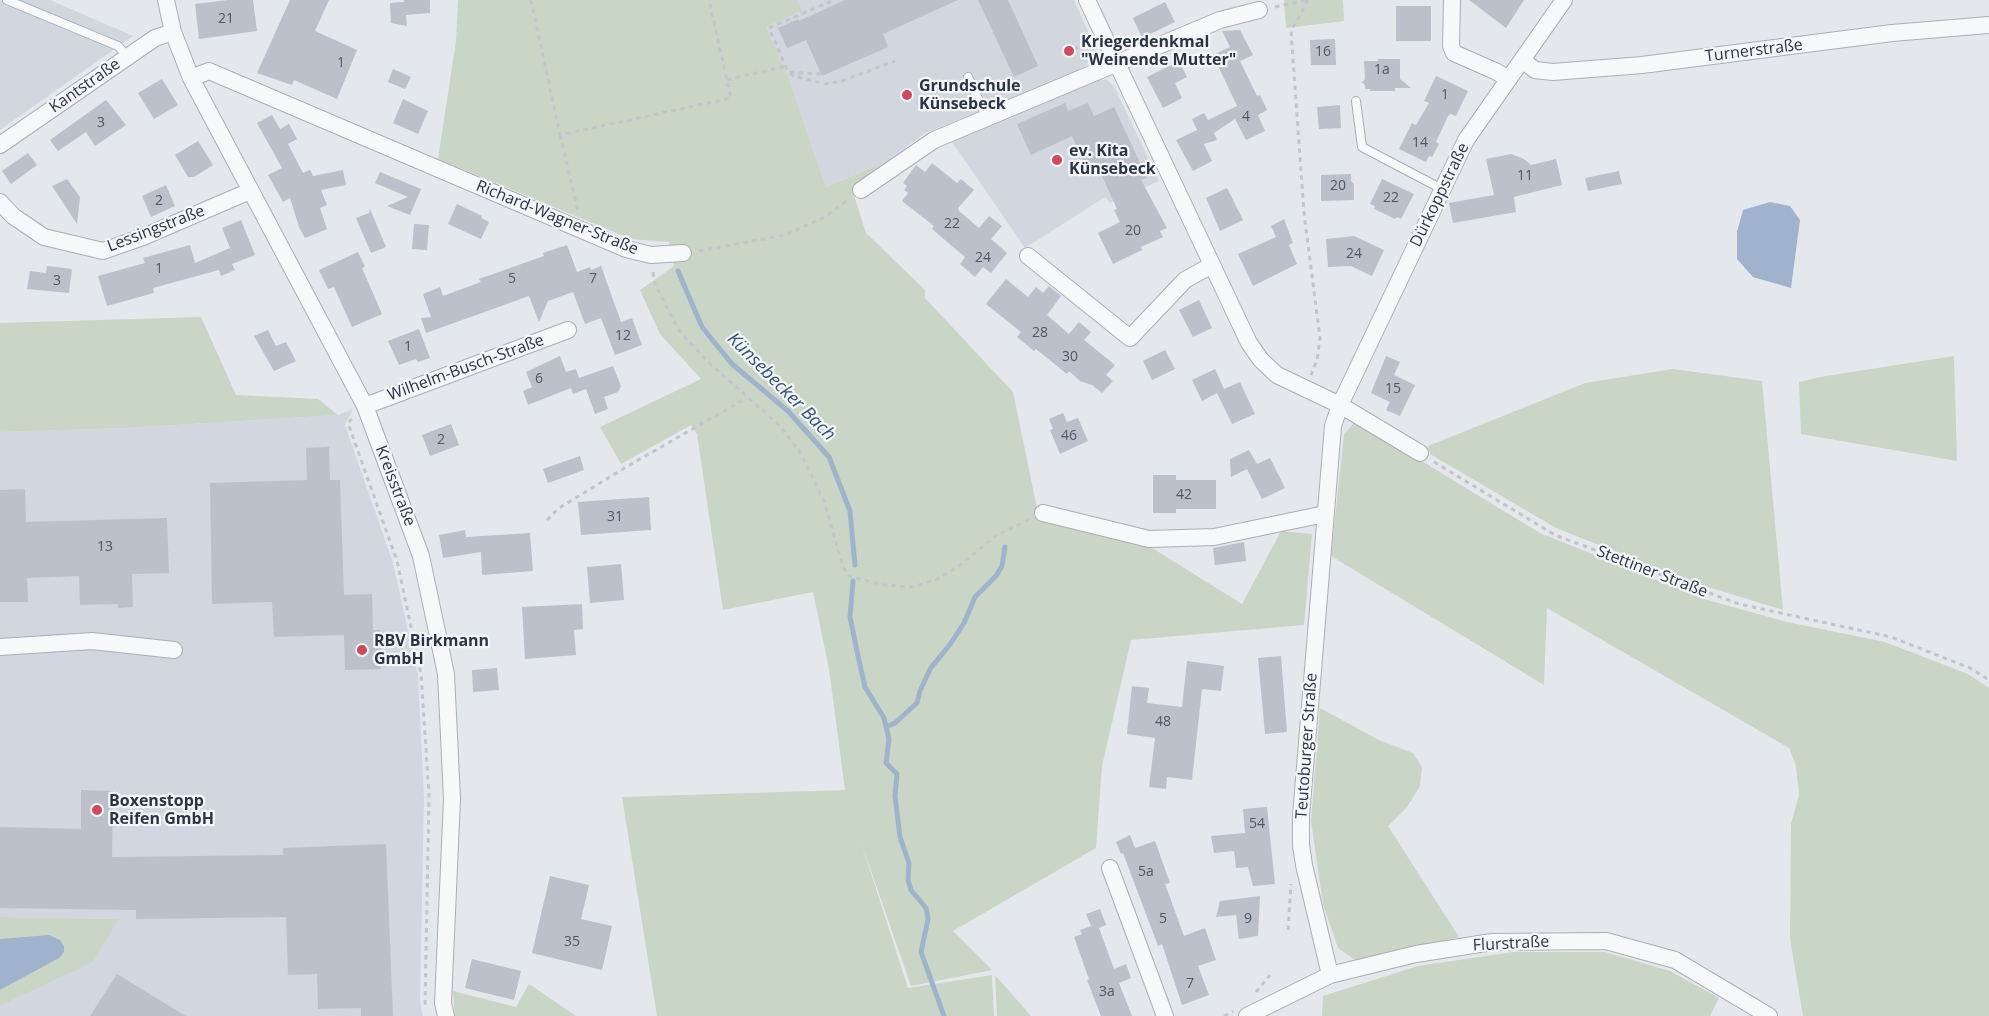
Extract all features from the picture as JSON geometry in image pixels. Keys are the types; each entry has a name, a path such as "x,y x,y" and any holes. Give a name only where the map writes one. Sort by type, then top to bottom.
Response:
{"street":[{"name":"Kreisstraße","path":"166,0 173,32 191,78 364,406 421,556 446,674 452,799 443,1003 446,1016"},
{"path":"1087,0 1249,342 1261,360 1276,375 1340,405 1420,453"},
{"path":"1452,0 1451,46 1454,53 1509,79"},
{"name":"Dürkoppstraße","path":"1340,405 1466,140 1564,0"},
{"path":"861,190 934,140 1220,20 1259,10"},
{"name":"Turnerstraße","path":"1522,60 1535,70 1553,72 1642,65 1892,33 1989,25"},
{"name":"Kantstraße","path":"0,145 127,56 155,38 173,32"},
{"name":"Richard-Wagner-Straße","path":"191,78 209,71 626,249 651,255 683,253"},
{"name":"Lessingstraße","path":"0,202 13,216 44,237 103,251 143,237 250,191"},
{"path":"1028,256 1130,338 1185,280 1212,265"},
{"name":"Wilhelm-Busch-Straße","path":"364,406 568,330"},
{"name":"Teutoburger Straße","path":"1330,975 1304,865 1301,816 1333,426 1340,405"},
{"path":"1043,513 1149,539 1214,537 1325,514"},
{"path":"0,647 92,641 174,650"},
{"path":"1110,868 1165,1016"},
{"name":"Flurstraße","path":"1247,1016 1330,975 1416,954 1492,942 1606,941 1675,960 1769,1016"}],"lane":[{"path":"7,0 118,46 127,56"},
{"path":"968,77 987,118"},
{"path":"1356,101 1362,147 1442,189"}],"path":[{"path":"531,0 578,209 574,227"},
{"path":"560,135 731,98 710,0"},
{"path":"834,0 769,28 788,72 794,76 825,84 842,81 895,61"},
{"path":"1259,10 1307,0"},
{"path":"1305,389 1317,360 1320,338 1304,213 1291,31 1307,0"},
{"path":"727,80 786,66"},
{"path":"788,72 821,74"},
{"path":"683,253 785,235 825,217 861,190"},
{"path":"651,255 655,284 678,329 706,360 778,424 800,452 824,501 843,567 849,576 884,585 913,587 938,579 959,566 997,535 1043,513"},
{"path":"547,520 559,508 746,397"},
{"path":"364,406 348,423 397,561 421,674 429,795 424,1002 426,1009"},
{"name":"Stettiner Straße","path":"1420,453 1554,535 1738,604 1892,637 1970,668 1989,680"}],"shaded area":[{"path":"0,0 50,0 133,36 0,130"},
{"name":"Grundschule Künsebeck","path":"797,0 1074,0 1096,49 1081,70 925,133 877,169 874,166 826,187 789,79 766,27 801,11"},
{"name":"ev. Kita Künsebeck","path":"1097,80 1107,80 1114,86 1159,181 1110,203 1105,197 1025,248 950,139"},
{"path":"353,409 345,425 393,563 418,675 424,798 420,1001 423,1016 0,1016 0,1006 92,963 118,919 0,917 0,432 127,428 338,415"}],"green space":[{"path":"458,0 797,0 802,11 766,27 789,79 826,187 875,166 877,169 852,189 866,233 925,290 925,298 1013,392 1039,518 1149,546 1242,604 1281,531 1312,534 1304,625 1131,640 1102,766 1096,848 953,931 992,970 911,986 861,842 908,988 992,975 994,1016 657,1016 622,797 845,790 829,669 813,592 723,610 697,434 691,425 621,464 600,427 701,379 660,334 640,290 674,266 669,242 631,239 438,159 456,41"},
{"path":"1284,0 1343,0 1344,21 1286,28"},
{"path":"201,317 236,395 318,399 338,415 127,428 0,432 0,323"},
{"path":"1954,356 1957,461 1801,434 1799,382"},
{"path":"1673,369 1762,381 1783,610 1695,583 1556,528 1430,454 1428,446 1585,383"},
{"path":"1356,421 1540,533 1704,599 1787,622 1885,642 1968,674 1989,688 1989,1016 1803,1016 1790,939 1791,824 1799,795 1796,766 1789,748 1547,608 1544,685 1331,556 1344,434"},
{"path":"1320,708 1379,740 1413,753 1422,767 1420,786 1407,807 1388,826 1459,937 1358,962 1338,948 1323,904 1311,821"},
{"path":"0,917 119,919 92,963 0,1006"},
{"path":"1513,952 1605,952 1670,971 1719,998 1710,1016 1322,1016 1323,996 1418,966"},
{"path":"995,975 1031,1016 997,1016"},
{"path":"529,984 576,1016 455,1016 453,991 516,1007"}],"water":[{"path":"1770,202 1790,206 1800,220 1791,288 1753,277 1737,259 1737,232 1743,210"},
{"path":"49,935 60,940 64,946 64,952 59,958 0,990 0,939"}],"building":[{"path":"253,0 257,31 199,39 195,4"},
{"path":"290,0 329,0 315,31 357,50 337,99 294,80 292,85 257,73"},
{"path":"404,0 430,0 430,13 406,15 407,26 391,23 390,3 404,2"},
{"path":"845,0 958,0 883,34 888,47 822,76 806,40 787,48 778,28"},
{"path":"978,0 1008,0 1038,66 1014,77"},
{"path":"1469,0 1524,0 1506,28"},
{"path":"1165,2 1175,22 1142,38 1133,18"},
{"path":"1396,6 1431,6 1431,41 1396,41"},
{"path":"1240,30 1253,55 1240,61 1257,96 1260,95 1267,110 1258,115 1265,131 1246,140 1235,119 1214,133 1217,140 1204,144 1212,161 1193,171 1176,140 1197,130 1192,119 1204,113 1208,120 1237,106 1213,55 1230,47 1222,31"},
{"path":"1335,39 1336,65 1311,65 1310,40"},
{"path":"1378,59 1400,59 1400,79 1411,88 1395,88 1395,91 1365,89 1362,82 1365,79 1364,61 1378,61"},
{"path":"1179,61 1187,77 1175,83 1182,98 1163,108 1147,77"},
{"path":"393,69 411,77 405,89 388,82"},
{"path":"1436,76 1468,91 1456,116 1451,114 1448,116 1436,142 1439,144 1432,157 1429,156 1426,162 1399,149 1412,123 1416,125 1429,103 1424,101"},
{"path":"162,79 178,105 154,119 138,93"},
{"path":"403,99 428,111 418,134 393,123"},
{"path":"106,100 126,125 95,146 86,132 58,151 50,140"},
{"path":"1065,103 1068,111 1088,103 1094,116 1114,107 1147,178 1141,180 1167,228 1160,231 1163,237 1113,264 1098,233 1120,222 1114,210 1117,209 1097,165 1087,170 1072,136 1031,155 1017,124"},
{"path":"1340,105 1341,128 1319,129 1317,107"},
{"path":"272,115 280,129 289,124 297,139 288,144 303,173 310,170 313,176 343,170 346,185 321,190 327,205 320,208 327,229 305,238 290,198 283,202 268,175 282,168 257,123"},
{"path":"198,141 213,165 194,177 188,177 175,155"},
{"path":"28,153 37,165 11,184 2,171"},
{"path":"1511,154 1524,159 1531,165 1556,159 1562,185 1514,197 1516,212 1453,223 1449,203 1494,195 1486,159"},
{"path":"932,163 957,183 961,179 974,190 958,208 959,211 979,228 989,216 1002,226 991,239 1007,253 991,273 983,267 975,277 960,264 965,257 932,229 934,226 902,201 908,193 904,190 907,186 903,183 916,165 925,172"},
{"path":"1619,171 1622,184 1588,191 1585,178"},
{"path":"380,172 421,189 410,215 387,206 408,197 375,183"},
{"path":"1351,174 1351,181 1354,184 1354,200 1321,201 1321,175"},
{"path":"67,179 80,197 77,224 52,186"},
{"path":"1382,179 1414,194 1401,219 1397,217 1395,219 1374,209 1375,206 1370,204"},
{"path":"166,185 175,206 151,217 142,196"},
{"path":"1227,188 1243,220 1220,231 1206,198"},
{"path":"457,204 489,222 481,239 448,224"},
{"path":"370,209 386,247 371,253 356,218 369,213"},
{"path":"1284,219 1293,243 1289,245 1297,264 1253,286 1238,254 1276,237 1271,226"},
{"path":"241,220 255,255 232,264 235,270 221,276 219,270 153,288 154,293 107,306 98,276 145,263 143,258 190,245 195,263 230,248 222,228"},
{"path":"414,224 429,225 427,250 412,249"},
{"path":"1354,236 1384,250 1372,276 1351,266 1328,267 1326,239"},
{"path":"567,245 577,272 601,266 621,322 632,318 642,345 615,355 601,318 585,324 573,292 548,301 539,322 529,296 426,333 421,318 431,317 423,294 440,287 443,296 481,282 479,279 544,256 543,253"},
{"path":"358,252 365,267 362,268 382,314 352,327 334,287 328,289 319,270"},
{"path":"47,266 72,269 69,293 27,289 30,271 46,273"},
{"path":"1006,279 1028,297 1036,287 1043,293 1049,286 1061,296 1047,315 1069,334 1079,322 1091,332 1084,340 1115,365 1106,375 1113,381 1102,393 1092,385 1080,381 1069,371 1067,374 1036,349 1034,351 1017,337 1021,332 986,304"},
{"path":"1199,300 1212,328 1193,337 1179,310"},
{"path":"419,329 430,358 418,362 416,359 399,365 388,341"},
{"path":"268,330 276,346 286,342 296,361 274,371 254,336"},
{"path":"1165,350 1175,369 1152,380 1143,361"},
{"path":"560,356 566,372 576,369 579,378 613,366 621,386 618,392 604,397 608,409 595,414 586,389 573,394 571,388 528,405 523,391 532,387 526,372"},
{"path":"1386,356 1400,362 1394,375 1415,385 1400,416 1386,410 1390,402 1371,393"},
{"path":"1215,369 1224,389 1240,382 1255,414 1232,424 1217,393 1202,401 1192,380"},
{"path":"1063,413 1067,422 1078,418 1088,441 1060,454 1050,430 1053,429 1049,419"},
{"path":"451,424 459,445 430,456 422,435"},
{"path":"329,447 330,480 340,480 344,595 372,594 373,630 380,630 381,669 345,670 344,635 274,637 272,602 212,604 210,483 307,480 306,448"},
{"path":"1249,450 1257,464 1270,458 1285,488 1262,499 1247,469 1231,477 1230,459"},
{"path":"580,456 584,470 548,483 543,469"},
{"path":"1153,475 1176,475 1176,480 1216,480 1216,509 1176,509 1176,513 1153,513"},
{"path":"25,489 26,522 167,518 169,573 132,574 133,607 118,608 118,604 80,605 79,576 27,578 28,602 0,602 0,490"},
{"path":"649,497 651,530 581,535 578,502"},
{"path":"465,530 466,537 530,533 533,571 482,575 481,552 443,558 439,535"},
{"path":"1244,542 1246,561 1215,565 1213,548"},
{"path":"621,564 624,600 590,603 587,567"},
{"path":"582,604 583,629 574,630 576,655 525,659 522,607"},
{"path":"1281,656 1287,732 1265,734 1258,658"},
{"path":"1187,661 1224,666 1221,691 1202,689 1192,780 1167,777 1166,789 1149,787 1155,738 1127,734 1132,686 1149,688 1147,703 1182,707"},
{"path":"497,668 499,690 473,692 472,670"},
{"path":"81,790 113,791 112,857 283,855 283,848 386,844 393,1016 361,1016 361,1008 318,1009 317,974 288,975 286,917 136,919 136,910 0,908 0,827 81,829"},
{"path":"1267,807 1275,884 1253,886 1248,867 1236,868 1234,851 1214,853 1211,836 1245,833 1243,809"},
{"path":"1130,835 1135,848 1155,841 1170,883 1165,884 1184,936 1205,928 1216,960 1198,966 1209,995 1182,1005 1162,944 1158,946 1123,853 1121,854 1116,842"},
{"path":"550,876 589,885 581,919 612,926 602,970 532,953"},
{"path":"1260,896 1258,936 1239,939 1236,915 1216,917 1220,901"},
{"path":"1100,909 1106,925 1099,928 1114,969 1126,964 1131,978 1119,983 1132,1016 1101,1016 1074,937 1082,934 1080,930 1091,926 1086,914"},
{"path":"472,959 521,971 514,1000 465,988"},
{"path":"117,974 166,1004 186,1016 90,1016"}],"waterway":[{"name":"Künsebecker Bach","path":"678,271 702,327 732,364 788,411 829,457 850,511 855,565"},
{"path":"886,727 895,723 917,703 930,669 964,623 975,597 996,576 1002,566 1005,547"},
{"name":"Künsebecker Bach","path":"853,581 850,617 857,651 865,687 884,718 889,739 886,763 897,774 895,796 900,837 909,863 908,880 911,890 926,908 928,919 921,952 944,1016"}],"place":[{"name":"Kriegerdenkmal \"Weinende Mutter\"","path":"1069,51"},
{"name":"Grundschule Künsebeck","path":"907,95"},
{"name":"ev. Kita Künsebeck","path":"1057,160"},
{"name":"RBV Birkmann GmbH","path":"362,650"},
{"name":"Boxenstopp Reifen GmbH","path":"97,810"}]}
